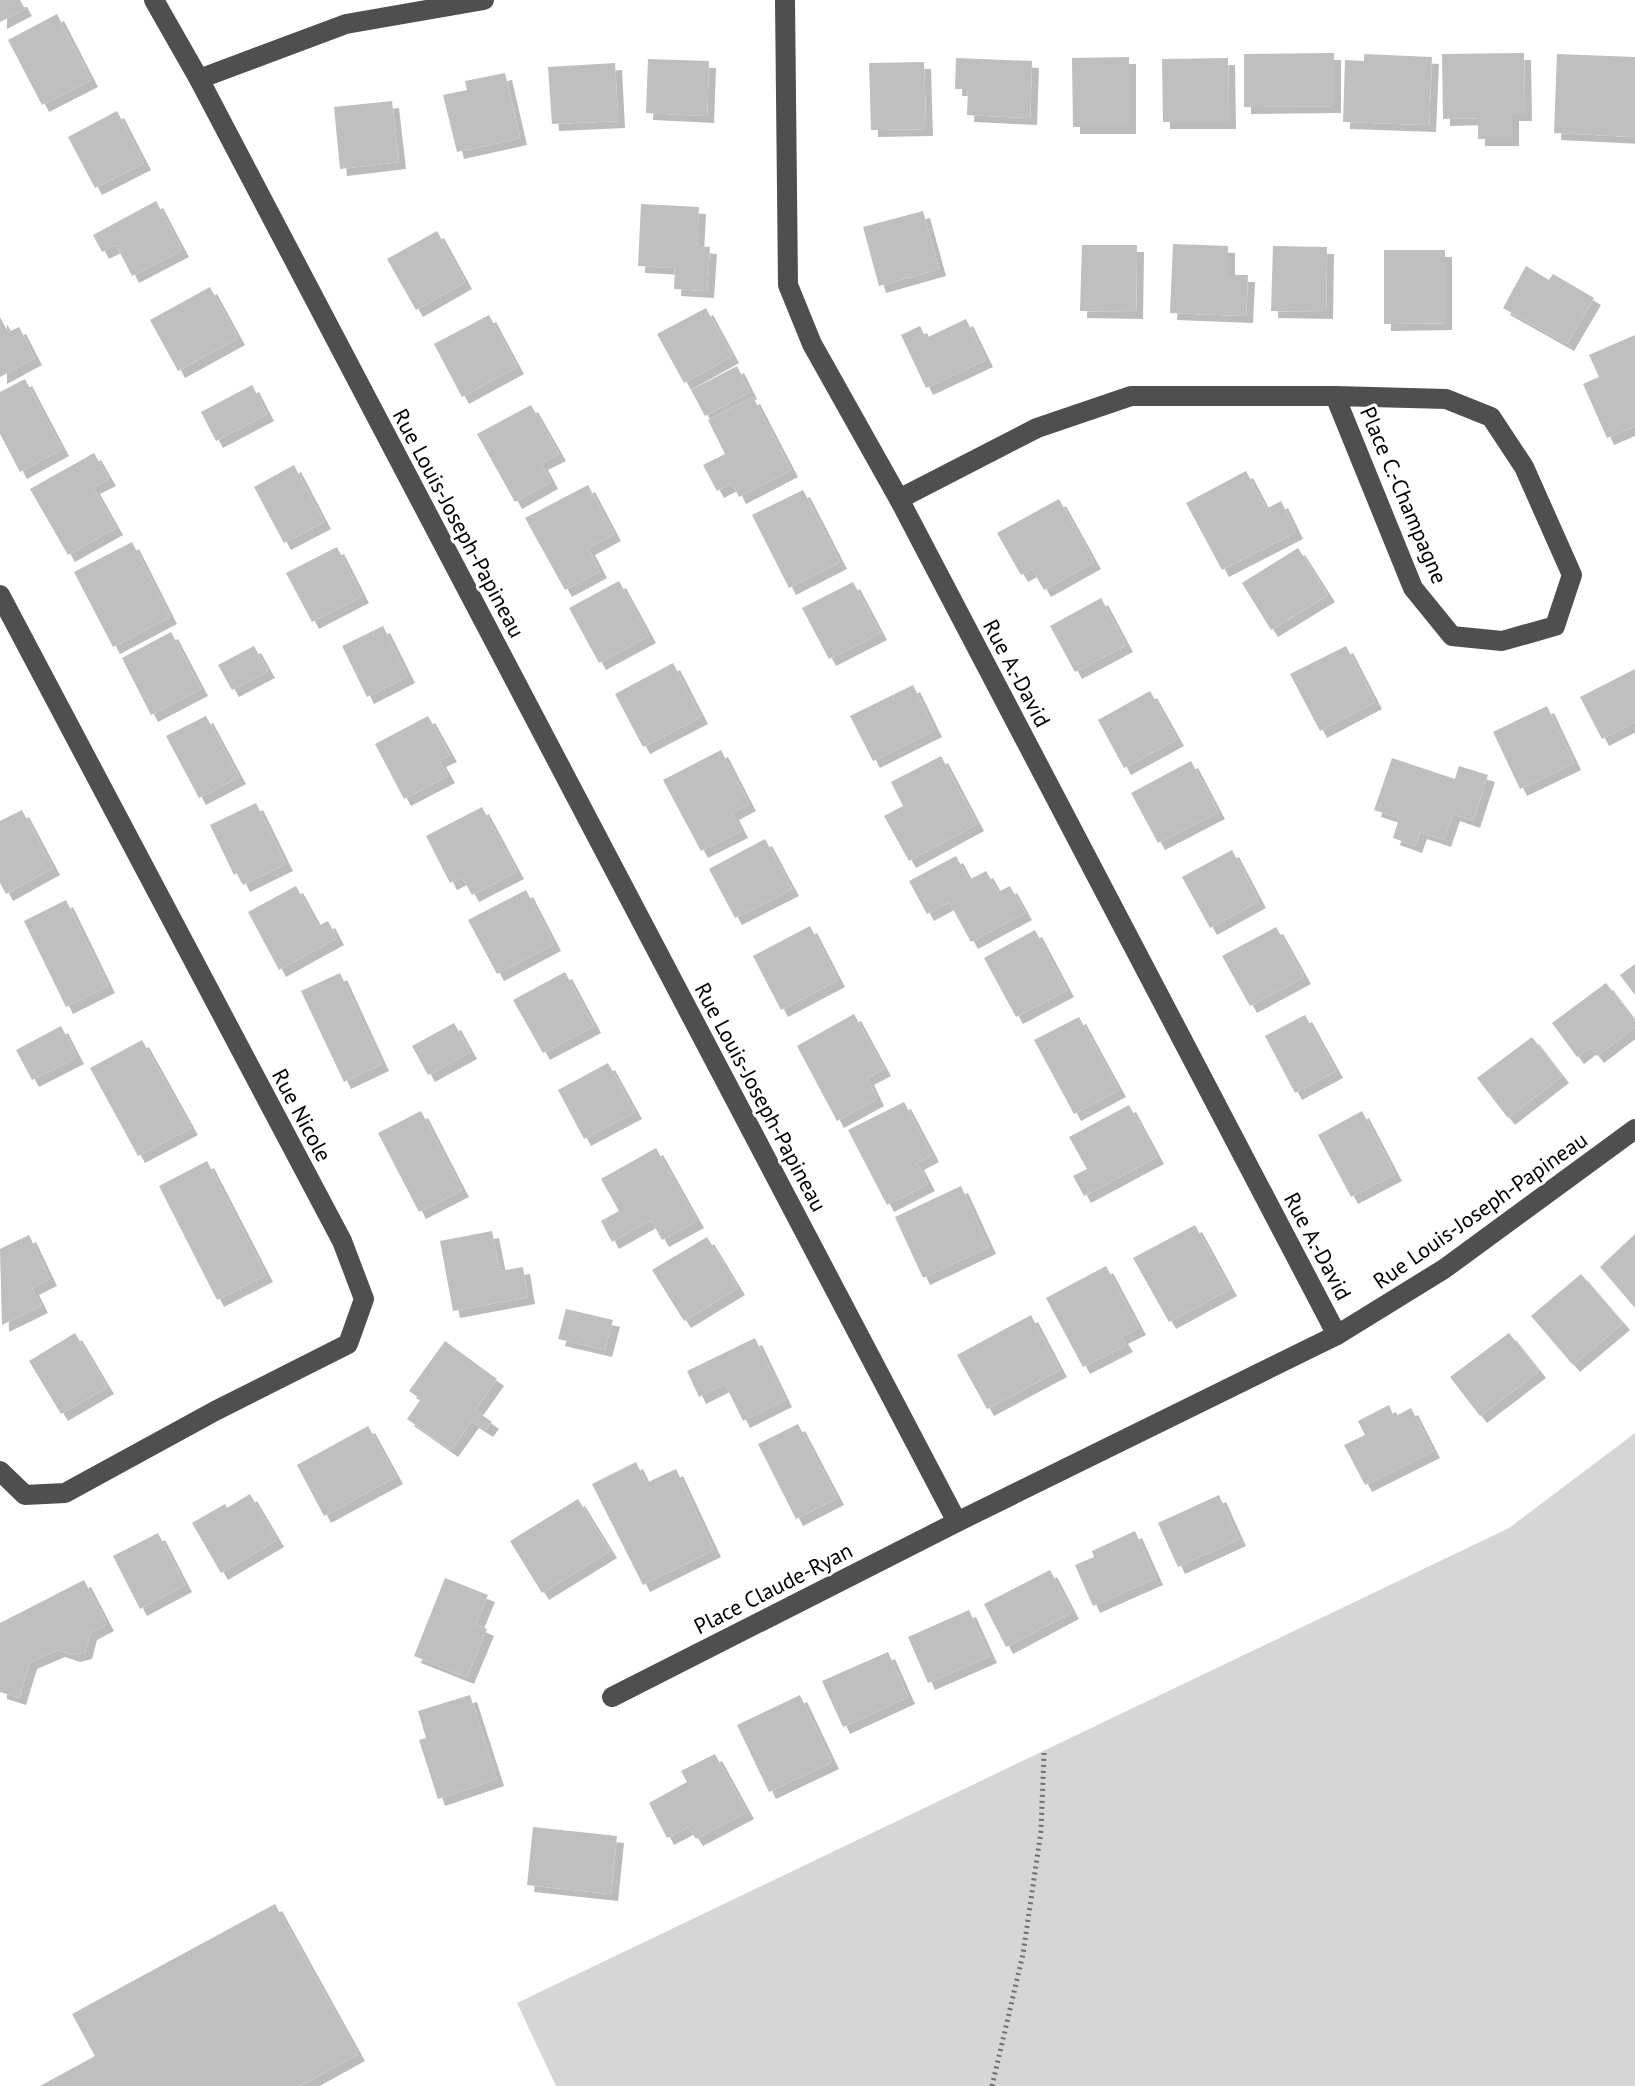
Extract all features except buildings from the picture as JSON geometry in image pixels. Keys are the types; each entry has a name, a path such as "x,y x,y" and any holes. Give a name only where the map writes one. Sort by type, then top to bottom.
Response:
{"street":[{"name":"Rue Louis-Joseph-Papineau","path":"154,0 199,79 957,1522 1337,1335 1444,1269 1635,1129"},
{"path":"199,79 346,24 484,0"},
{"name":"Rue A.-David","path":"785,0 788,285 812,344 899,499 1337,1335"},
{"name":"Place C.-Champagne","path":"899,499 1037,428 1131,396 1335,396 1446,399 1491,417 1524,467 1572,575 1555,626 1502,641 1452,636 1413,588 1335,396"},
{"name":"Rue Nicole","path":"0,595 342,1241 364,1299 348,1344 215,1411 65,1493 25,1495 0,1471"},
{"name":"Place Claude-Ryan","path":"612,1697 957,1522"}],"path":[{"path":"992,2086 1023,1954 1041,1831 1044,1753"}],"shaded area":[{"path":"1635,1433 1635,2086 556,2086 517,2003 1509,1528"}]}
